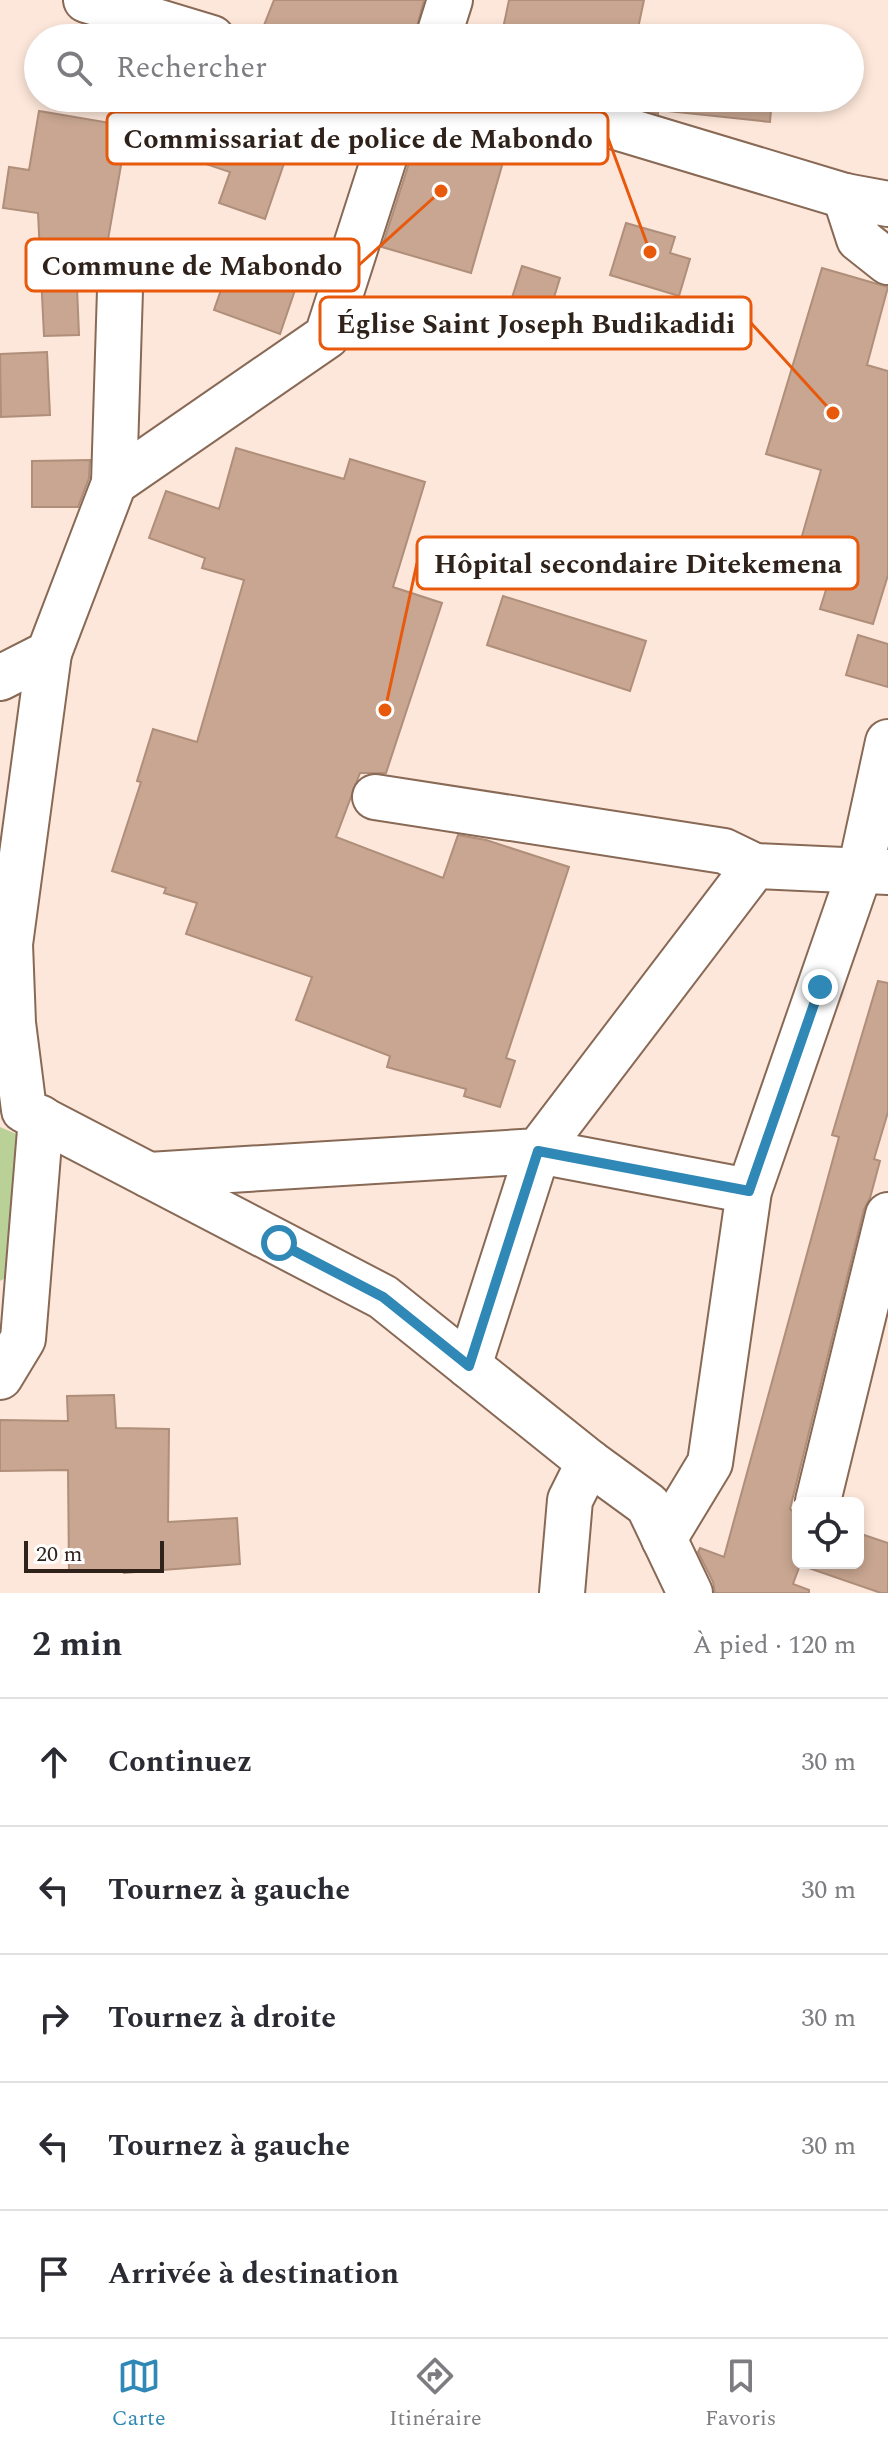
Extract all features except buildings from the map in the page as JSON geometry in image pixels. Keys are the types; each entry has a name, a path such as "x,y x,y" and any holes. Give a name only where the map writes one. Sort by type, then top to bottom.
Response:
{"street":[{"path":"86,0 166,24"},
{"path":"442,24 450,0"},
{"path":"114,483 327,336 400,112"},
{"path":"566,112 845,196 888,204"},
{"path":"845,196 859,239 888,262"},
{"path":"0,1377 23,1339 22,1110 13,1023 10,944 49,653 114,483 120,290"},
{"path":"0,678 49,653"},
{"path":"664,1539 710,1463 749,1191 874,871 888,742"},
{"path":"375,797 724,851 755,866 874,871"},
{"path":"469,1366 538,1151 755,866"},
{"path":"22,1110 383,1297 589,1462 648,1505 690,1593"},
{"path":"149,1175 538,1151 749,1191"},
{"path":"819,1497 888,1215"},
{"path":"562,1593 570,1500 589,1462"}],"green space":[{"path":"0,1127 21,1136 7,1277 0,1281"}],"place":[{"name":"Commune de Mabondo","path":"441,191"},
{"name":"Commissariat de police de Mabondo","path":"650,252"},
{"name":"Église Saint Joseph Budikadidi","path":"833,413"},
{"name":"Hôpital secondaire Ditekemena","path":"385,710"}],"route":[{"path":"279,1243 383,1297 469,1366 538,1151 749,1191 820,987"}]}
